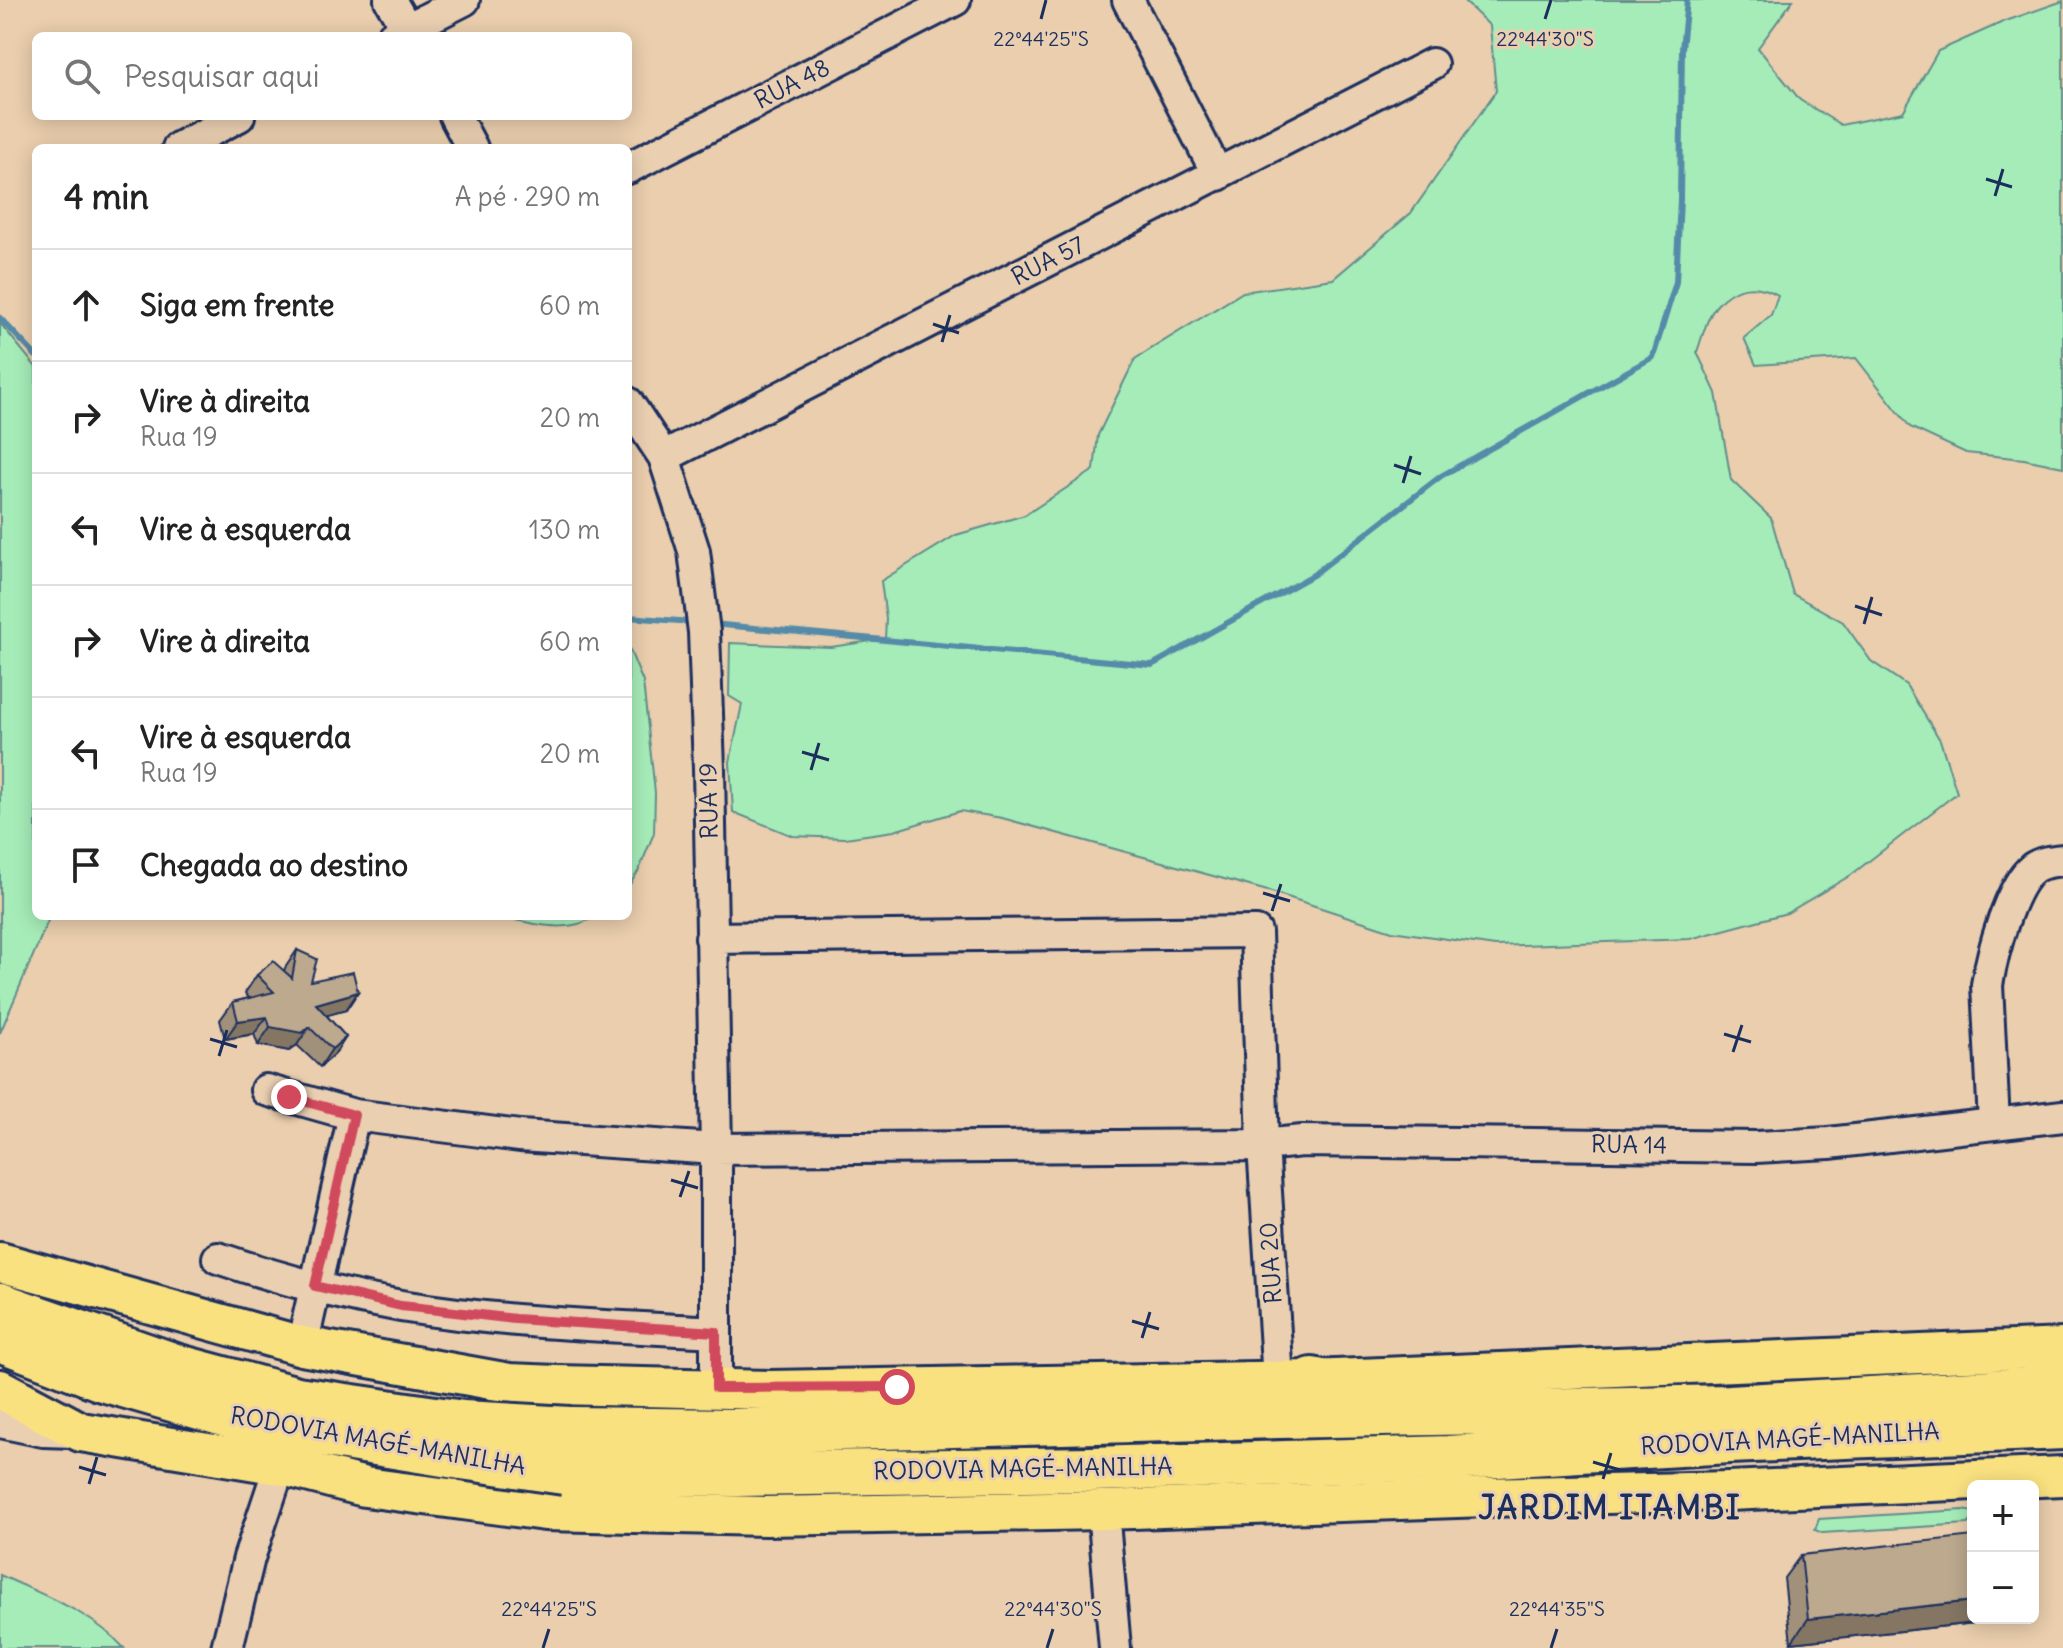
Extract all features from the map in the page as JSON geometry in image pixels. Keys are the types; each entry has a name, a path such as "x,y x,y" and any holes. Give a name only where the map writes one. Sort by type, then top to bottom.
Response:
{"highway":[{"name":"RODOVIA MAGÉ-MANILHA","path":"0,1305 105,1361 259,1424 462,1440 570,1429 734,1431 1730,1407 2063,1388"},
{"name":"RODOVIA MAGÉ-MANILHA","path":"0,1339 105,1361"},
{"path":"1295,1380 1468,1412"},
{"name":"RODOVIA MAGÉ-MANILHA","path":"462,1440 564,1472 736,1474 1092,1469 1448,1458 1729,1441 2063,1427"}],"main road":[{"path":"0,1262 302,1346 509,1383 786,1390 1295,1380 2063,1348"},
{"path":"499,1505 509,1383"},
{"path":"545,1511 557,1385"},
{"path":"0,1389 81,1432 280,1465 365,1487 545,1511 766,1516 1103,1510 1729,1491 2063,1476"}],"street":[{"path":"390,0 403,32"},
{"path":"408,32 464,0"},
{"name":"RUA 48","path":"632,166 955,0"},
{"path":"1128,0 1218,175"},
{"name":"RUA 57","path":"664,457 1432,64"},
{"path":"191,144 232,120"},
{"path":"457,120 470,144"},
{"name":"RUA 19","path":"632,409 664,457 694,551 704,632 716,1149 716,1388"},
{"path":"1994,1123 1987,985 1990,963 2011,903 2026,875 2041,864 2063,860"},
{"name":"RUA 20","path":"711,938 1256,932 1263,1145 1295,1380"},
{"path":"266,1090 354,1115 520,1136 716,1149 1263,1145"},
{"path":"302,1346 354,1115"},
{"name":"RUA 14","path":"1263,1145 1302,1141 1756,1147 1866,1140 2063,1116"},
{"path":"218,1258 315,1286 415,1307 515,1319 716,1332"},
{"path":"0,1422 43,1431 81,1432"},
{"path":"227,1648 249,1558 280,1465"},
{"path":"1103,1510 1115,1648"}],"green space":[{"path":"1463,0 1793,0 1758,48 1800,100 1841,125 1903,112 1938,51 2003,22 2063,1 2063,467 1966,453 1910,427 1856,358 1756,365 1744,338 1771,315 1778,295 1762,288 1738,290 1724,298 1710,315 1697,352 1716,393 1731,480 1771,518 1793,594 1843,622 1871,661 1906,685 1940,740 1957,793 1851,875 1787,913 1690,939 1495,946 1392,931 1275,893 1002,818 960,811 894,831 845,838 793,836 733,812 730,762 742,704 729,696 730,643 831,647 885,639 881,581 956,535 1025,515 1094,470 1098,435 1135,359 1243,292 1333,279 1411,213 1496,91 1490,26"},
{"path":"0,323 32,362 32,920 48,920 0,1033"},
{"path":"632,656 643,682 655,793 654,833 632,881"},
{"path":"515,920 589,920 560,926"},
{"path":"1967,1511 1967,1524 1822,1533 1815,1530 1819,1519"},
{"path":"0,1575 82,1614 124,1648 0,1648"}],"building":[{"path":"297,950 317,959 311,981 353,972 358,992 316,1004 346,1037 332,1049 309,1027 302,1033 270,1027 267,1017 238,1021 233,1002 274,992 257,975 273,961 292,978"},
{"path":"1967,1537 1967,1602 1808,1619 1801,1555"}],"waterway":[{"path":"712,624 1152,665 1313,575 1441,476 1653,357 1676,282 1682,49 1687,0"},
{"path":"0,318 32,352"},
{"path":"632,617 692,622"}],"district":[{"name":"JARDIM ITAMBI","path":"1610,1508"}],"route":[{"path":"289,1097 354,1115 315,1286 401,1306 515,1319 716,1332 716,1388 897,1387"}]}
